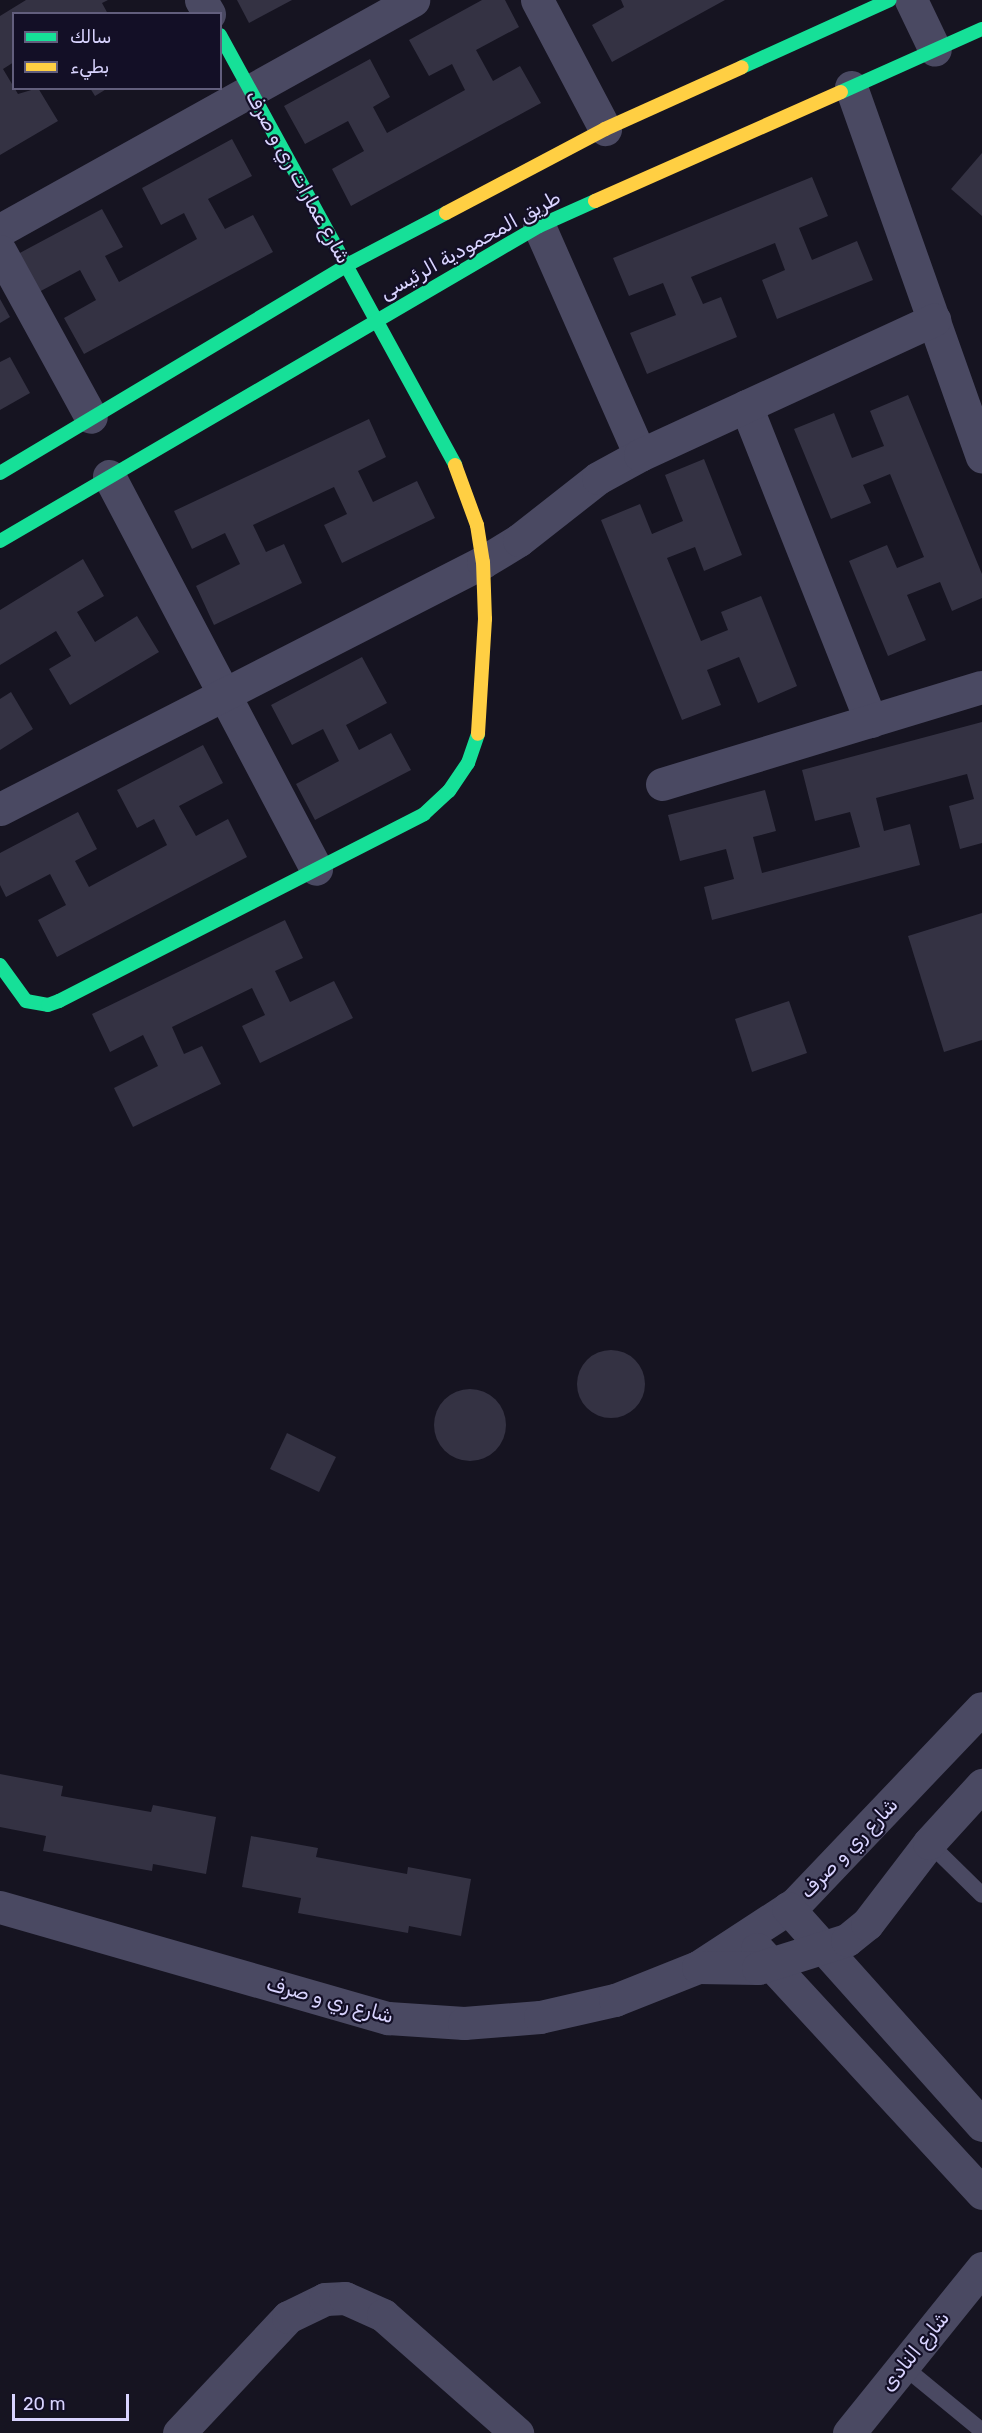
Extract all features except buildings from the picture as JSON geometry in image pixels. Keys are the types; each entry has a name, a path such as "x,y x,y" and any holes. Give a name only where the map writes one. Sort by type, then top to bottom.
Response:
{"street":[{"path":"0,230 413,0"},
{"path":"537,0 605,129"},
{"name":"طريق المحمودية الرئيسى","path":"0,473 346,266 605,129 890,0"},
{"path":"911,0 935,50"},
{"name":"طريق المحمودية الرئيسى","path":"0,541 539,226 977,31"},
{"name":"شارع عمارات ري و صرف","path":"0,965 26,1000 48,1005 424,814 449,791 468,763 478,732 481,698 483,562 477,525 463,479 222,39"},
{"path":"852,87 982,456"},
{"path":"539,226 640,454"},
{"path":"0,251 91,417"},
{"path":"0,809 483,562 519,540 598,478 640,454 934,320"},
{"path":"746,406 871,721"},
{"path":"109,476 316,869"},
{"path":"662,784 982,687"},
{"name":"شارع ري و صرف","path":"0,1907 388,2018 464,2023 540,2017 615,2000 698,1967 788,1908 982,1708"},
{"name":"شارع ري و صرف","path":"698,1967 758,1968 847,1940 867,1924 929,1843 982,1785"},
{"path":"788,1908 982,2125"},
{"path":"746,1936 982,2193"},
{"name":"شارع النادى","path":"849,2433 982,2268"},
{"path":"179,2433 288,2317 325,2299 345,2298 383,2315 517,2433"}],"lane":[{"path":"977,31 982,49"},
{"path":"929,1843 982,1895"},
{"path":"903,2366 982,2431"}],"traffic: fast":[{"path":"742,67 890,0"},
{"path":"841,92 982,29"},
{"path":"222,39 455,465"},
{"path":"0,541 539,226 595,201"},
{"path":"0,473 347,265 446,213"},
{"path":"0,965 26,1001 48,1005 59,1001 424,814 449,791 468,763 478,734"}],"traffic: slow":[{"path":"446,213 605,129 742,67"},
{"path":"595,201 841,92"},
{"path":"455,465 477,525 483,562 485,619 478,734"}]}
